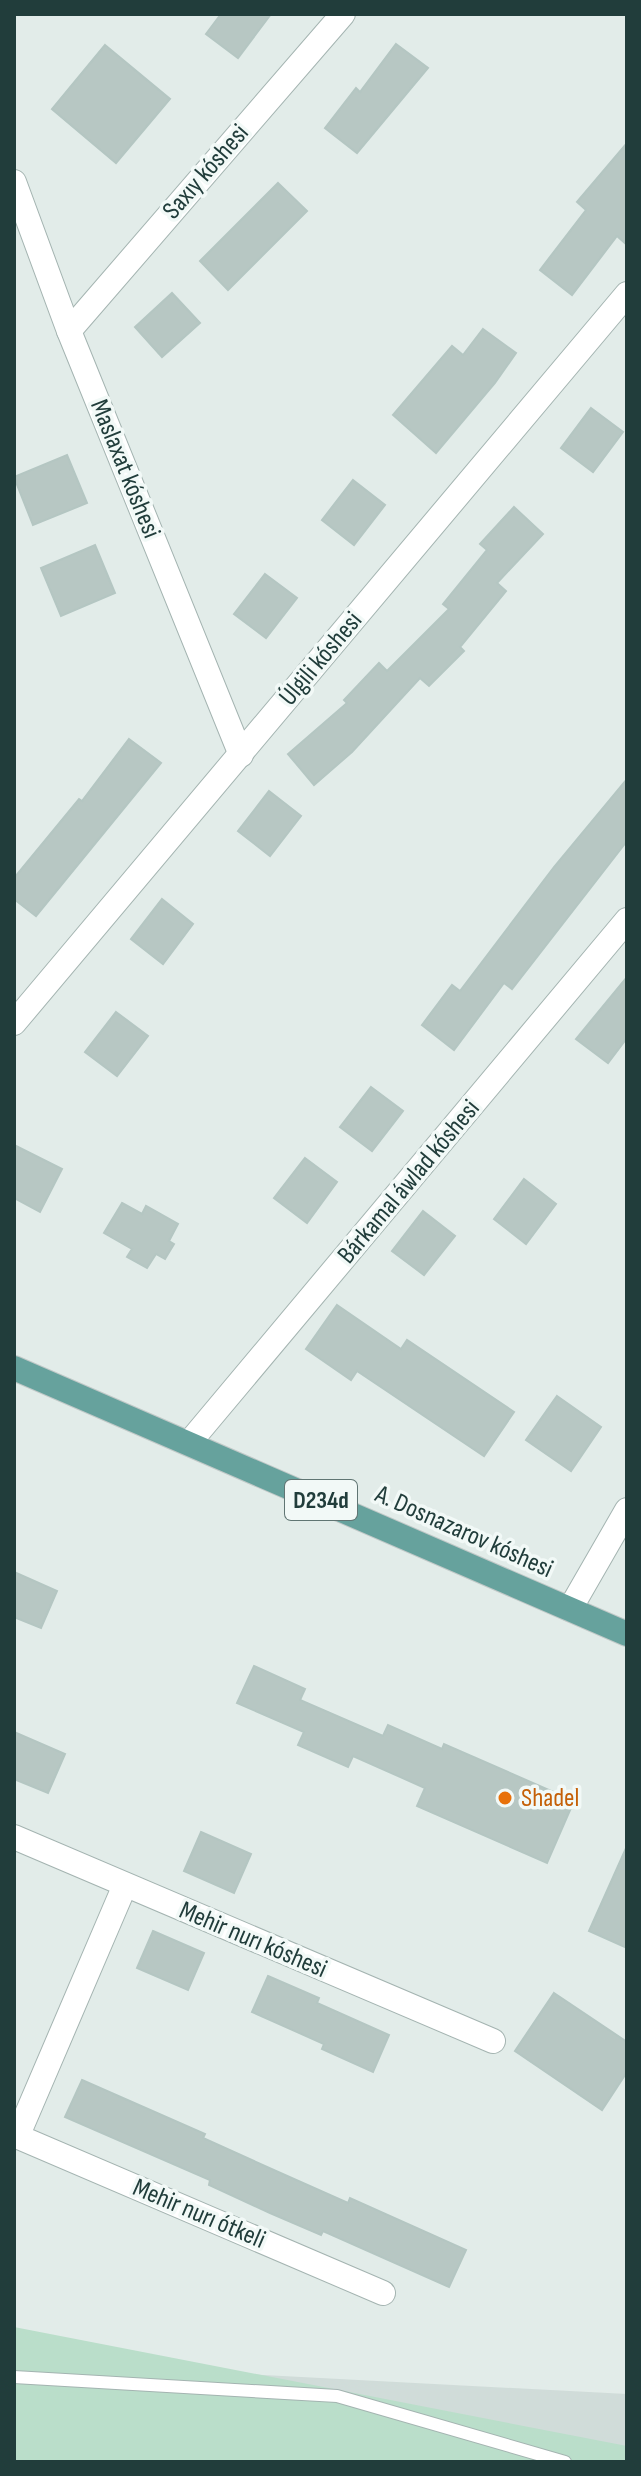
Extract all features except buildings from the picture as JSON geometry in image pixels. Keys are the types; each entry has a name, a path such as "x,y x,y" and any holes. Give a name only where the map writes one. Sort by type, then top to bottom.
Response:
{"main road":[{"name":"A. Dosnazarov kóshesi","path":"14,1368 627,1634"}],"street":[{"name":"Saxıy kóshesi","path":"69,331 343,14"},
{"name":"Maslaxat kóshesi","path":"14,182 69,331 241,755"},
{"name":"Úlgili kóshesi","path":"14,1023 627,294"},
{"name":"Bárkamal áwlad kóshesi","path":"189,1443 627,920"},
{"path":"570,1609 627,1510"},
{"name":"Mehir nurı kóshesi","path":"14,1837 493,2041"},
{"path":"16,2136 125,1885"},
{"name":"Mehir nurı ótkeli","path":"16,2136 383,2293"}],"lane":[{"path":"14,2377 337,2396 565,2462"}],"shaded area":[{"path":"14,2335 187,2371 627,2394 627,2462 14,2462"}],"green space":[{"path":"14,2327 627,2446 627,2462 14,2462"}],"place":[{"name":"Shadel","path":"505,1798"}]}
